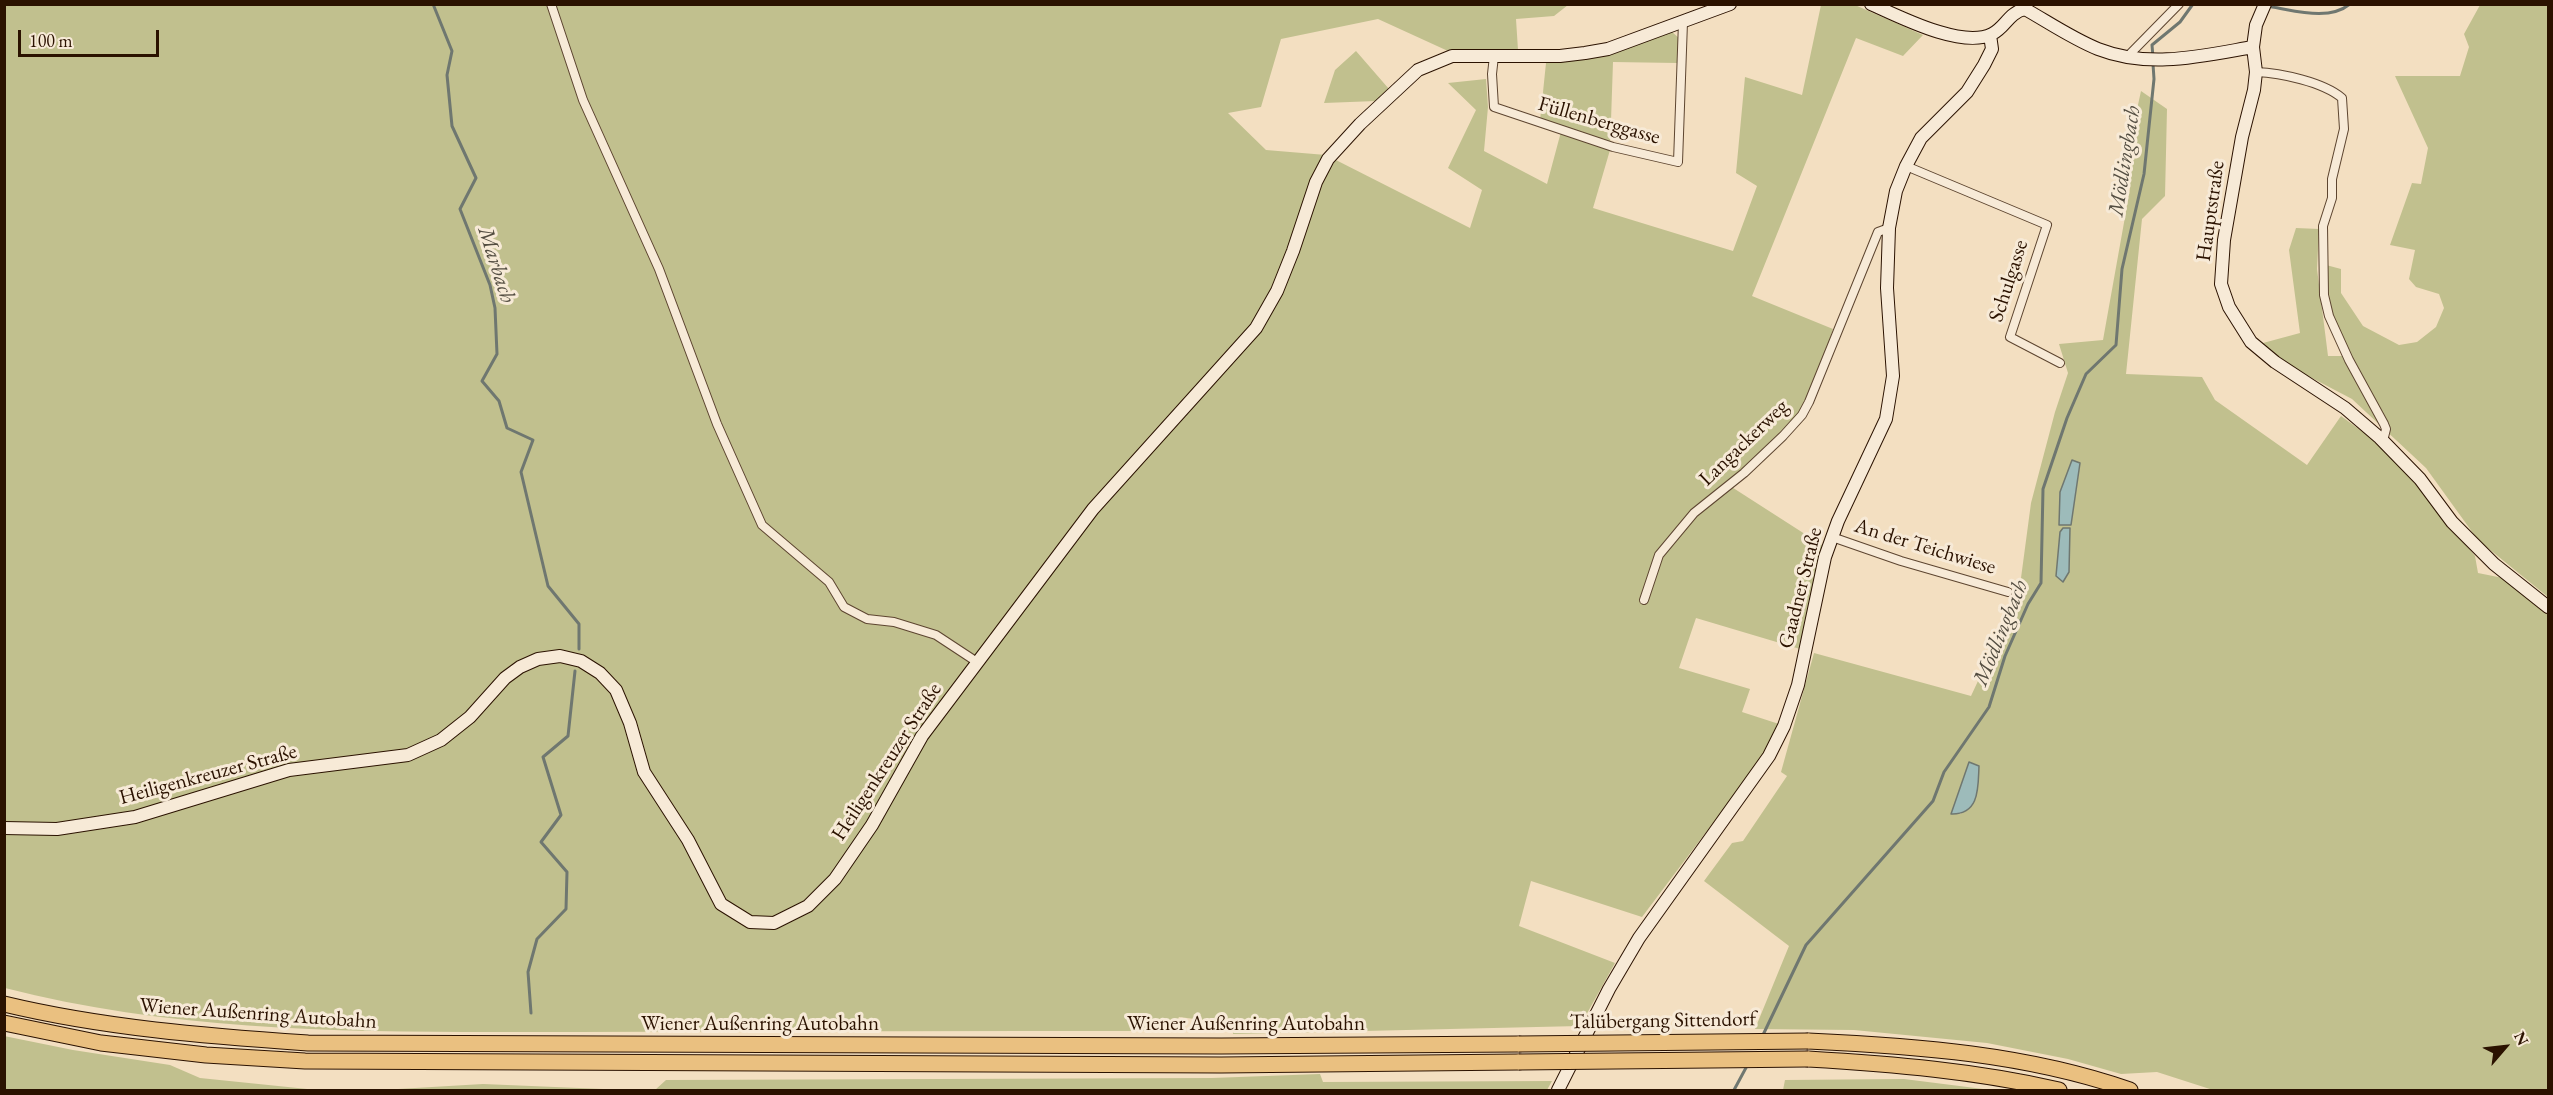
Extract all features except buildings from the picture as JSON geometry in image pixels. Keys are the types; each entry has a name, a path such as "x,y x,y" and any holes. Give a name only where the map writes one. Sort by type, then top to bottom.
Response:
{"highway":[{"name":"Wiener Außenring Autobahn","path":"4,1004 110,1024 207,1036 308,1043 1209,1046 1519,1044"},
{"name":"Wiener Außenring Autobahn","path":"4,1023 121,1046 316,1061 1221,1065 1519,1062"},
{"name":"Talübergang Sittendorf","path":"1519,1044 1808,1041 1915,1046 2020,1061 2130,1090"},
{"name":"Talübergang Sittendorf","path":"1519,1062 1808,1059 1915,1066 2013,1080 2059,1090"}],"main road":[{"name":"Heiligenkreuzer Straße","path":"4,828 57,829 135,817 289,770 408,755 441,740 470,717 505,678 520,667 538,659 560,656 581,661 600,673 616,690 630,723 644,772 658,797 688,840 721,904 750,922 774,923 808,906 835,879 872,825 922,736 1093,510 1256,328 1277,291 1316,182 1328,159 1344,140 1418,70 1452,56 1560,56 1596,51 1730,4"},
{"path":"1871,4 1941,32 1976,37 1990,35 1998,30 2011,15 2024,7 2097,49 2142,60 2177,60 2253,47"},
{"name":"Hauptstraße","path":"2265,4 2256,25 2253,47 2256,72 2254,90 2242,137 2224,240 2221,284 2229,306 2252,342 2275,362 2345,408 2383,441 2420,479 2452,522 2494,564 2548,607"},
{"name":"Gaadner Straße","path":"1558,1090 1609,989 1639,938 1769,756 1784,726 1798,685 1820,576 1832,537 1886,419 1893,376 1884,230 1906,166 1921,138 1967,93 1992,49 1990,35"}],"street":[{"path":"551,4 583,100 659,269 717,424 762,525 829,582 844,607 867,619 894,622 936,635 977,662"},
{"path":"2127,57 2179,4"},
{"name":"Füllenberggasse","path":"1494,56 1492,74 1494,107 1613,147 1678,162 1683,22"},
{"path":"2256,72 2272,73 2331,89 2342,98 2344,129 2332,179 2332,198 2323,226 2324,296 2329,316 2349,360 2384,424 2386,429 2383,441"},
{"name":"Schulgasse","path":"1906,166 2047,225 2010,337 2060,363"},
{"name":"Langackerweg","path":"1644,600 1659,555 1694,513 1744,473 1802,415 1855,284 1884,230"},
{"name":"An der Teichwiese","path":"1832,537 1901,561 2008,592"}],"shaded area":[{"path":"4,5 1568,5 1554,16 1516,19 1518,50 1448,51 1378,19 1281,39 1261,107 1228,113 1266,150 1326,155 1470,228 1482,190 1448,168 1476,110 1448,83 1486,79 1488,107 1484,151 1547,184 1562,128 1540,121 1546,63 1581,58 1672,32 1679,38 1677,63 1613,62 1610,150 1593,208 1733,251 1757,186 1736,173 1745,77 1802,95 1821,5 1855,5 1923,35 1903,56 1856,38 1752,296 1833,329 1813,390 1801,412 1727,484 1822,545 1800,649 1696,618 1679,668 1750,689 1742,712 1779,724 1762,758 1642,917 1531,881 1519,926 1615,963 1580,1026 1233,1034 1234,1024 1179,1017 1171,1031 361,1031 217,1023 146,1015 75,1004 5,988"},
{"path":"2480,5 2548,5 2548,597 2478,540 2426,468 2352,399 2291,367 2263,343 2300,333 2289,250 2296,228 2319,229 2317,269 2328,356 2349,356 2331,312 2326,265 2341,269 2341,293 2363,326 2399,345 2417,342 2436,327 2444,308 2439,294 2416,287 2409,279 2415,250 2390,245 2412,183 2421,184 2428,148 2395,76 2460,76 2469,47 2464,34"},
{"path":"1356,51 1389,89 1376,101 1324,103 1335,70"},
{"path":"2141,91 2167,109 2165,196 2142,219 2126,374 2202,377 2215,400 2307,465 2341,416 2382,446 2410,475 2475,556 2478,573 2503,578 2548,614 2548,1090 2213,1090 2157,1072 2121,1074 2068,1059 1987,1043 1854,1030 1755,1029 1789,946 1704,881 1732,843 1743,841 1787,776 1781,772 1814,653 1971,696 2019,593 2031,503 2055,412 2068,373 2059,344 2103,340 2130,189 2123,174","holes":["2072,460 2080,464 2071,524 2059,525 2060,492","1969,762 1961,814 1951,814"]},
{"path":"4,1036 73,1050 170,1065 200,1078 317,1090 5,1090"},
{"path":"1320,1074 1323,1082 1552,1081 1547,1090 655,1090 666,1080 1212,1078"},
{"path":"1904,1079 1991,1090 1783,1090 1785,1080"},
{"path":"483,1084 627,1090 381,1090"}],"water":[{"path":"2072,460 2080,463 2071,525 2059,525 2060,492"},
{"path":"2063,528 2070,528 2069,572 2063,582 2056,576 2060,532"},
{"path":"1969,762 1979,766 1975,798 1967,810 1951,814"}],"waterway":[{"name":"Marbach","path":"433,4 452,51 447,75 452,126 476,178 460,209 490,285 495,308 497,354 482,381 499,401 507,428 533,440 521,472 548,586 579,624 579,649"},
{"name":"Mödlingbach","path":"2153,57 2152,45 2180,22 2193,4"},
{"path":"2272,7 2323,13 2342,9 2350,4"},
{"name":"Mödlingbach","path":"1762,1037 1806,945 1933,801 1944,772 1989,707 2005,656 2028,604 2041,583 2043,489 2067,418 2086,374 2116,345 2122,269 2144,174 2154,79 2153,64"},
{"name":"Marbach","path":"531,1013 528,972 537,939 566,909 567,872 541,842 561,815 543,757 568,736 575,671"},
{"name":"Mödlingbach","path":"1734,1090 1748,1064"}]}
